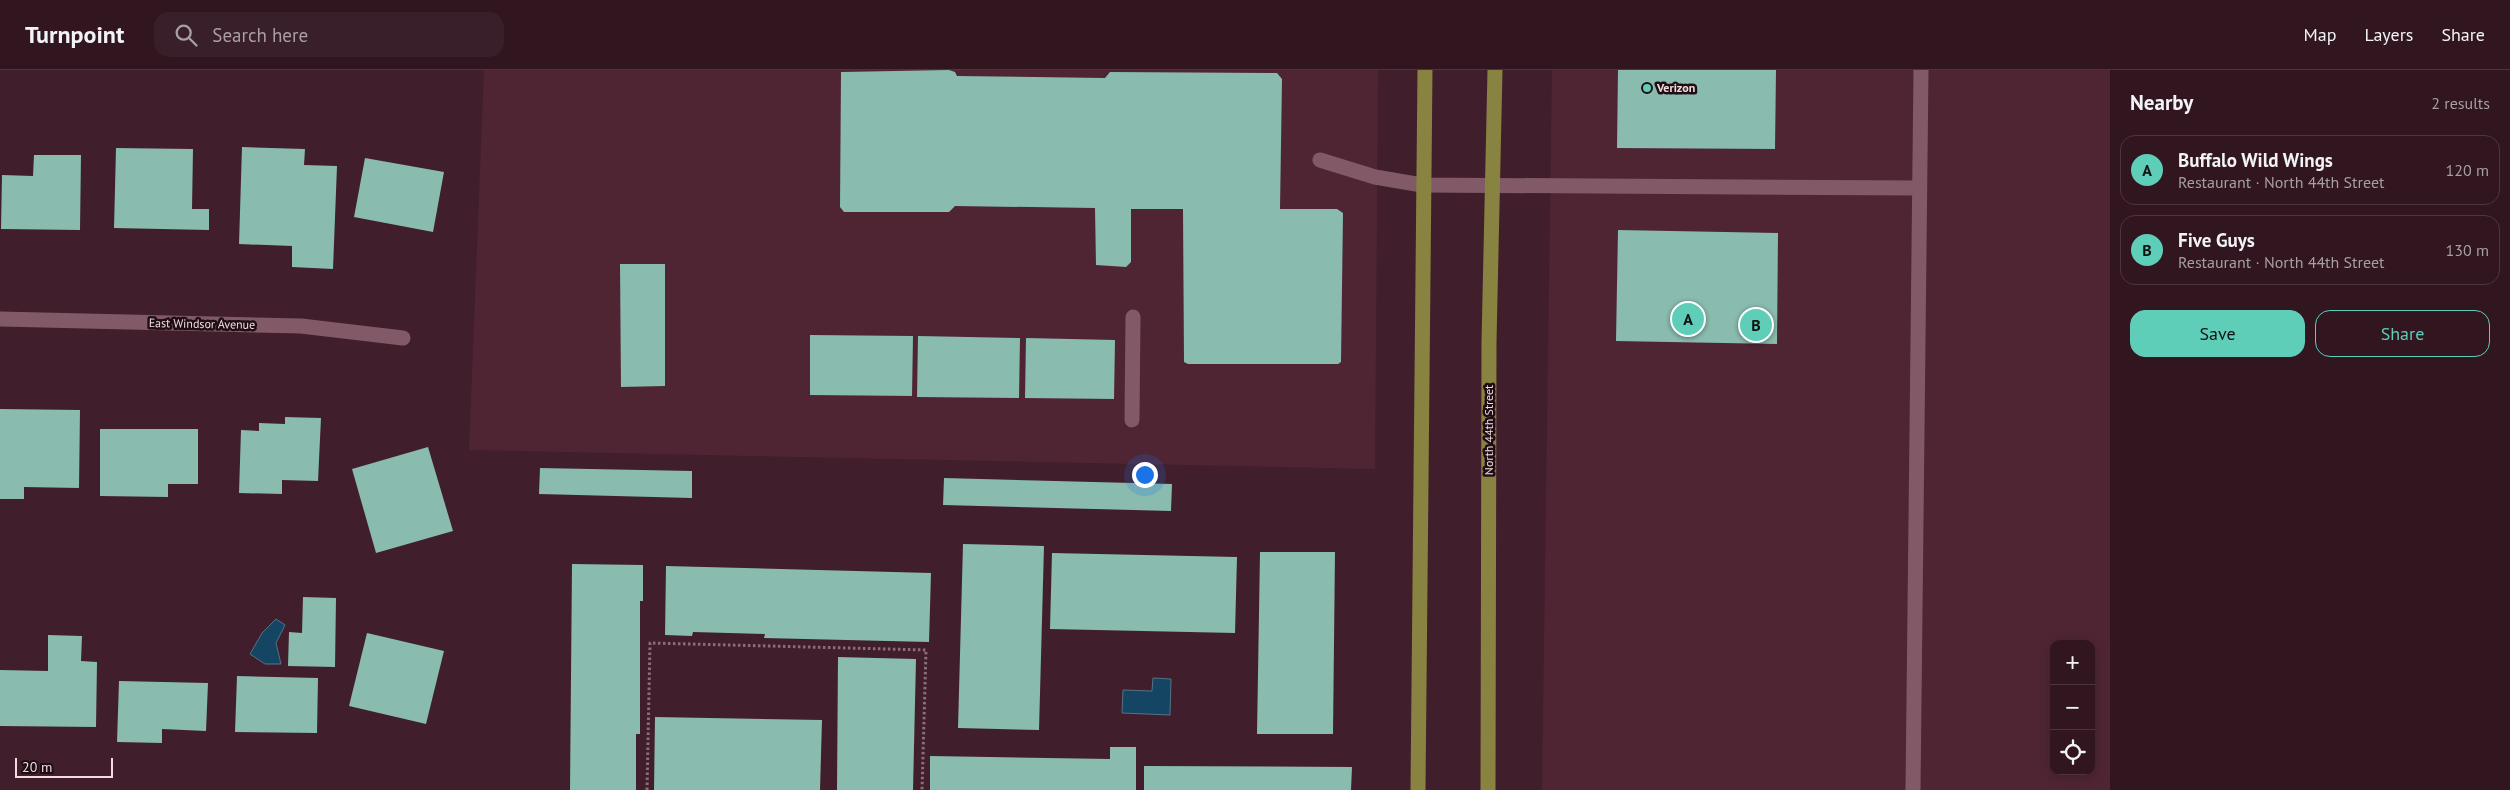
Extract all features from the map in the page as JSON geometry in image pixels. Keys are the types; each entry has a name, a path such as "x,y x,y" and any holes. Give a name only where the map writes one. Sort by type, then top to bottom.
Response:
{"main road":[{"path":"1418,790 1422,185 1425,70"},
{"name":"North 44th Street","path":"1488,790 1490,342 1495,70"}],"street":[{"path":"1913,790 1921,70"},
{"path":"1320,160 1375,177 1422,185 1493,187 1919,188"},
{"path":"1132,420 1133,317"},
{"name":"East Windsor Avenue","path":"0,319 301,326 403,338"}],"path":[{"path":"646,790 650,643 926,650 922,790"}],"shaded area":[{"path":"484,70 1378,70 1375,469 469,450"},
{"path":"1552,70 2110,70 2110,790 1542,790"}],"water":[{"path":"276,619 285,625 276,643 281,664 265,664 250,654 262,633"},
{"path":"1153,678 1171,679 1170,715 1122,713 1123,690 1152,691"}],"building":[{"path":"949,70 955,72 957,76 1105,78 1110,72 1277,73 1282,79 1280,209 1337,209 1343,213 1341,362 1338,364 1188,364 1184,362 1183,209 1131,209 1131,262 1126,267 1096,265 1095,208 955,206 949,212 844,212 840,207 841,72"},
{"path":"1618,70 1776,70 1775,149 1617,148"},
{"path":"242,147 305,149 304,165 337,166 333,269 292,267 292,246 239,244"},
{"path":"116,148 193,149 192,209 209,209 209,230 114,228"},
{"path":"34,155 81,155 80,230 1,229 2,175 33,176"},
{"path":"365,158 444,172 433,232 354,217"},
{"path":"1618,230 1778,233 1777,344 1616,341"},
{"path":"620,264 665,264 665,386 621,387"},
{"path":"810,335 913,336 912,396 810,395"},
{"path":"918,336 1020,338 1019,398 917,397"},
{"path":"1026,338 1115,340 1114,399 1025,398"},
{"path":"0,409 80,410 79,488 24,487 24,499 0,499"},
{"path":"285,417 321,418 318,481 282,480 282,494 239,493 241,430 259,431 259,423 285,424"},
{"path":"100,429 198,429 198,484 168,484 168,497 100,496"},
{"path":"428,447 453,531 376,553 352,469"},
{"path":"540,468 692,471 692,498 539,494"},
{"path":"944,478 1172,484 1171,511 943,505"},
{"path":"963,544 1044,546 1039,730 958,728"},
{"path":"1260,552 1335,552 1333,734 1257,734"},
{"path":"1052,553 1237,557 1235,633 1050,629"},
{"path":"572,564 643,565 643,601 640,601 640,734 636,734 636,790 570,790"},
{"path":"666,566 931,573 929,642 764,638 765,634 693,632 692,636 665,635"},
{"path":"303,597 336,598 335,667 288,666 289,632 302,633"},
{"path":"367,633 444,651 426,724 349,706"},
{"path":"48,635 82,636 81,661 97,662 96,727 0,726 0,670 48,671"},
{"path":"838,657 916,659 913,790 837,790"},
{"path":"237,676 318,678 317,733 235,732"},
{"path":"119,681 208,683 206,731 162,729 162,743 117,742"},
{"path":"655,717 822,720 820,790 654,790"},
{"path":"1110,747 1136,747 1136,790 930,790 930,756 1110,759"},
{"path":"1144,766 1352,767 1351,790 1144,790"}],"place":[{"name":"Verizon","path":"1647,88"},
{"name":"Buffalo Wild Wings","path":"1688,319"},
{"name":"Five Guys","path":"1756,325"}]}
